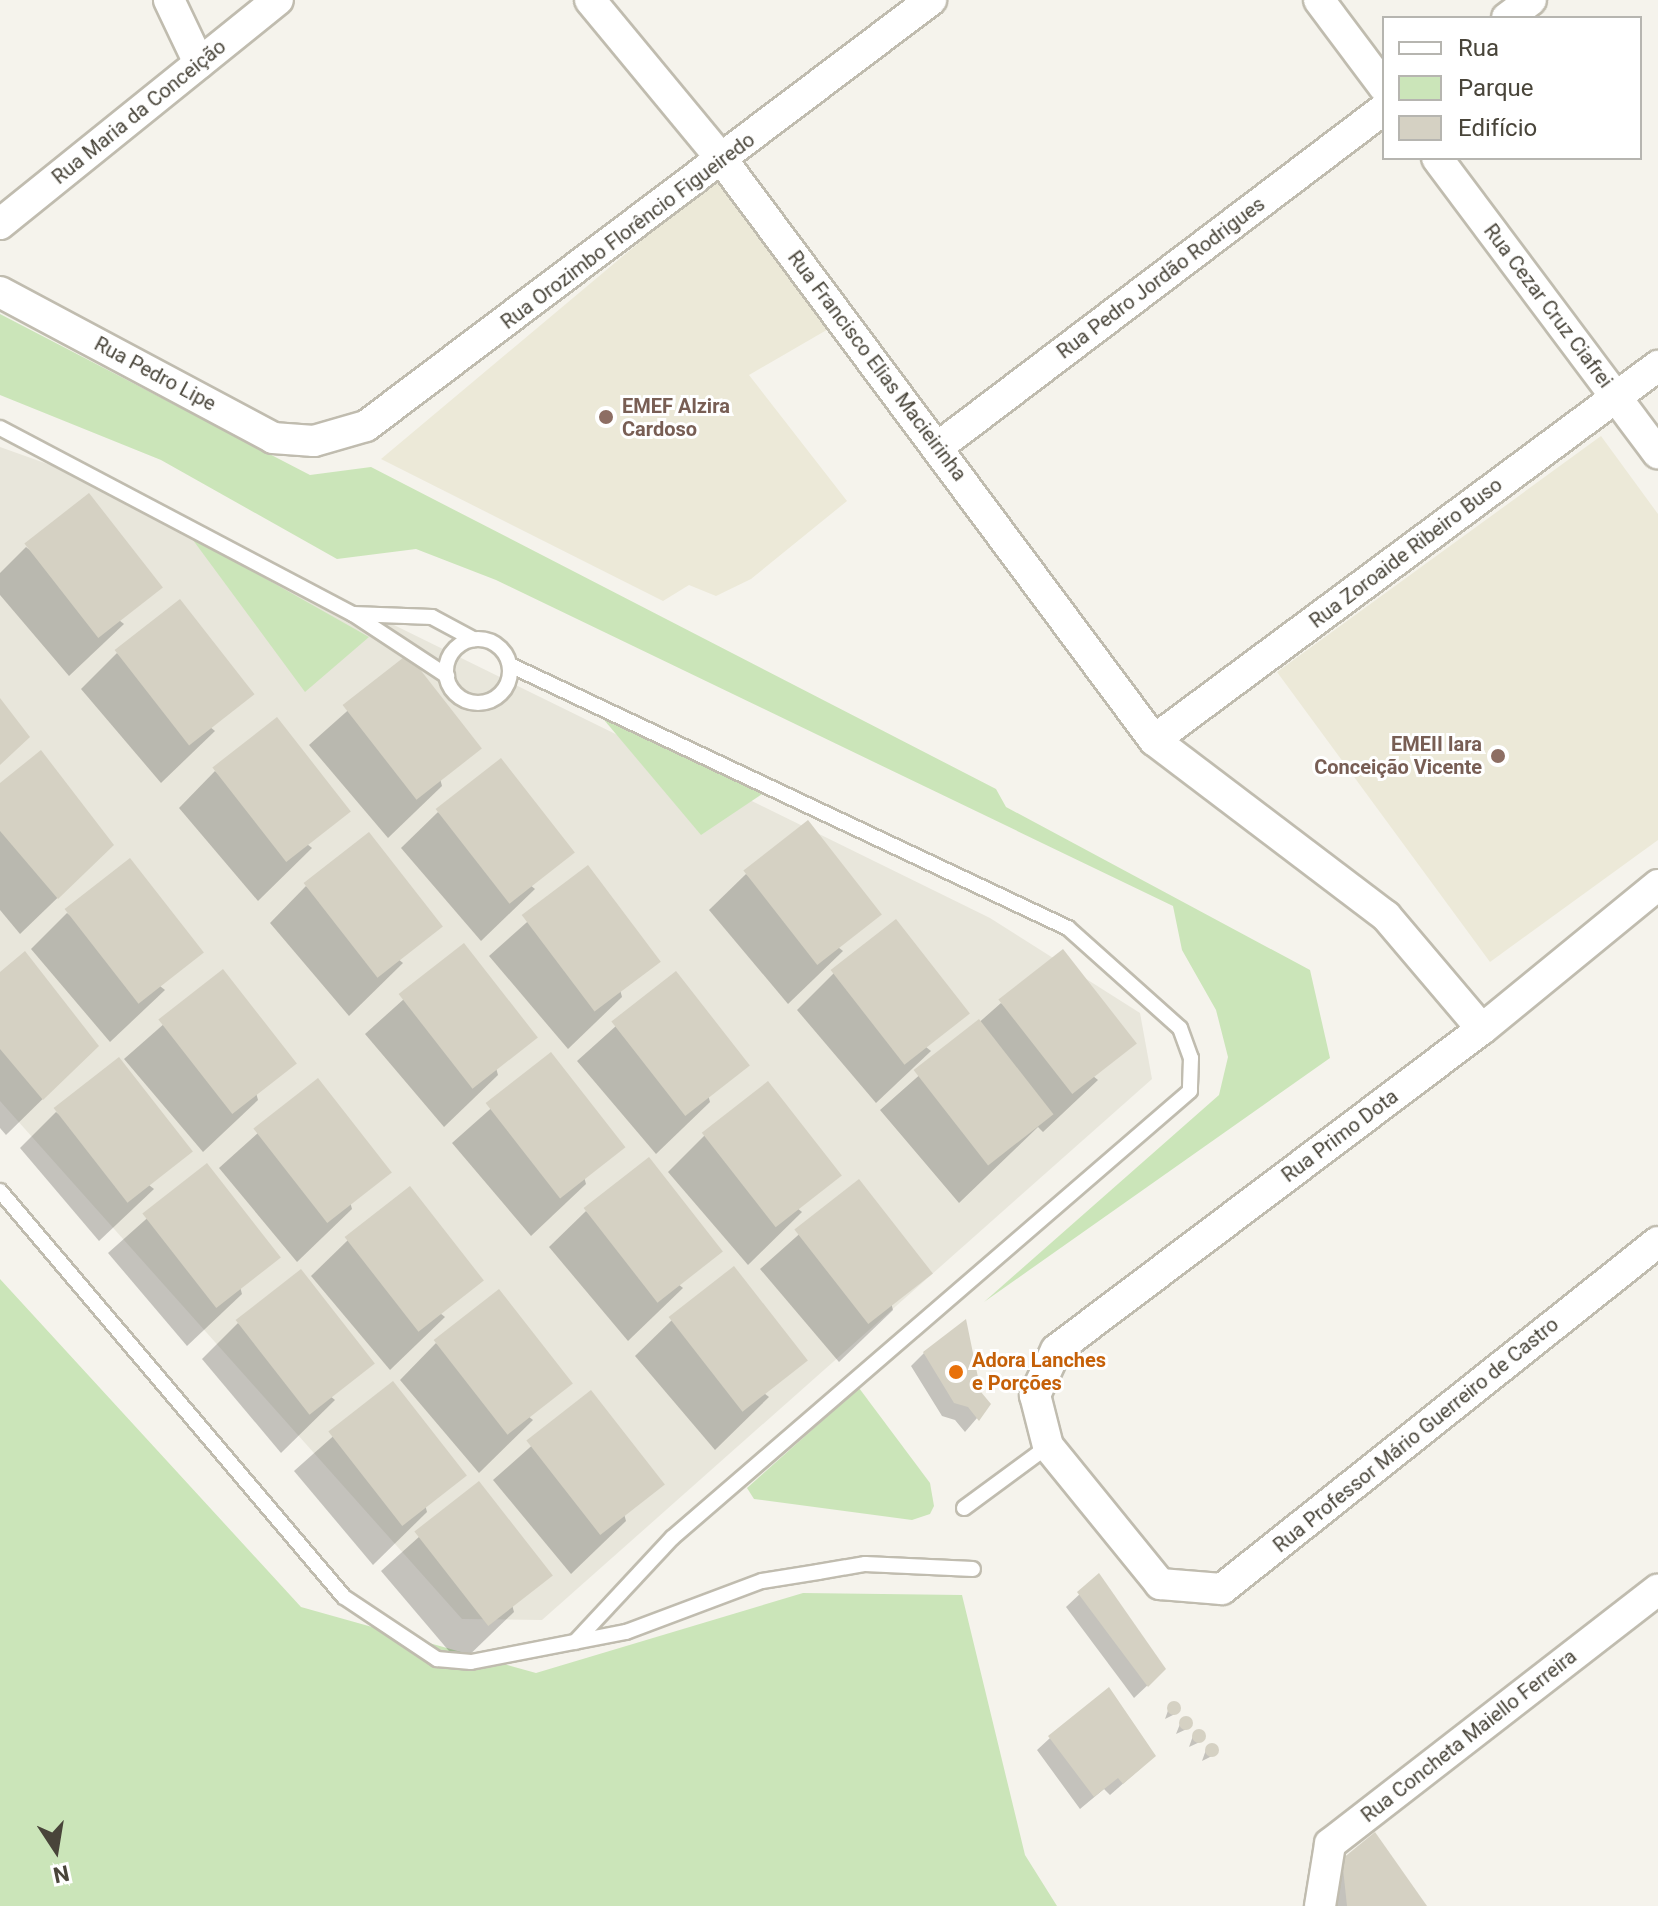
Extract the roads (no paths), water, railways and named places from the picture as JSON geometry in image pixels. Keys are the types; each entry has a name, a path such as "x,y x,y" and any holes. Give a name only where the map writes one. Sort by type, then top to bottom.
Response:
{"street":[{"path":"169,0 199,63"},
{"name":"Rua Maria da Conceição","path":"0,224 278,0"},
{"name":"Rua Francisco Elias Macieirinha","path":"590,0 723,161 1154,740 1386,916 1482,1029"},
{"name":"Rua Orozimbo Florêncio Figueiredo","path":"314,441 366,426 723,161 931,0"},
{"path":"1319,0 1382,84"},
{"path":"1510,16 1531,0"},
{"name":"Rua Pedro Jordão Rodrigues","path":"938,447 1382,111"},
{"name":"Rua Cezar Cruz Ciafrei","path":"1438,160 1658,453"},
{"name":"Rua Pedro Lipe","path":"0,292 273,438 314,441"},
{"name":"Rua Zoroaide Ribeiro Buso","path":"1154,740 1658,366"},
{"name":"Rua Primo Dota","path":"1048,1446 1035,1395 1056,1350 1482,1029 1658,885"},
{"name":"Rua Professor Mário Guerreiro de Castro","path":"1048,1446 1160,1584 1222,1589 1658,1242"},
{"name":"Rua Concheta Maiello Ferreira","path":"1320,1906 1330,1844 1658,1590"}],"lane":[{"path":"0,428 353,614 447,676 460,697 484,702 505,688 510,665"},
{"path":"353,614 432,617 473,639 496,644 510,665 1068,928 1180,1028 1191,1058 1190,1091 672,1538 575,1642"},
{"path":"447,676 452,652 473,639"},
{"path":"0,1191 344,1597 437,1659 471,1662 626,1632 762,1581 865,1564 973,1569"},
{"path":"964,1508 1048,1446"}],"place":[{"name":"EMEF Alzira Cardoso","path":"606,417"},
{"name":"EMEII Iara Conceição Vicente","path":"1498,756"},
{"name":"Adora Lanches e Porções","path":"956,1372"}]}
